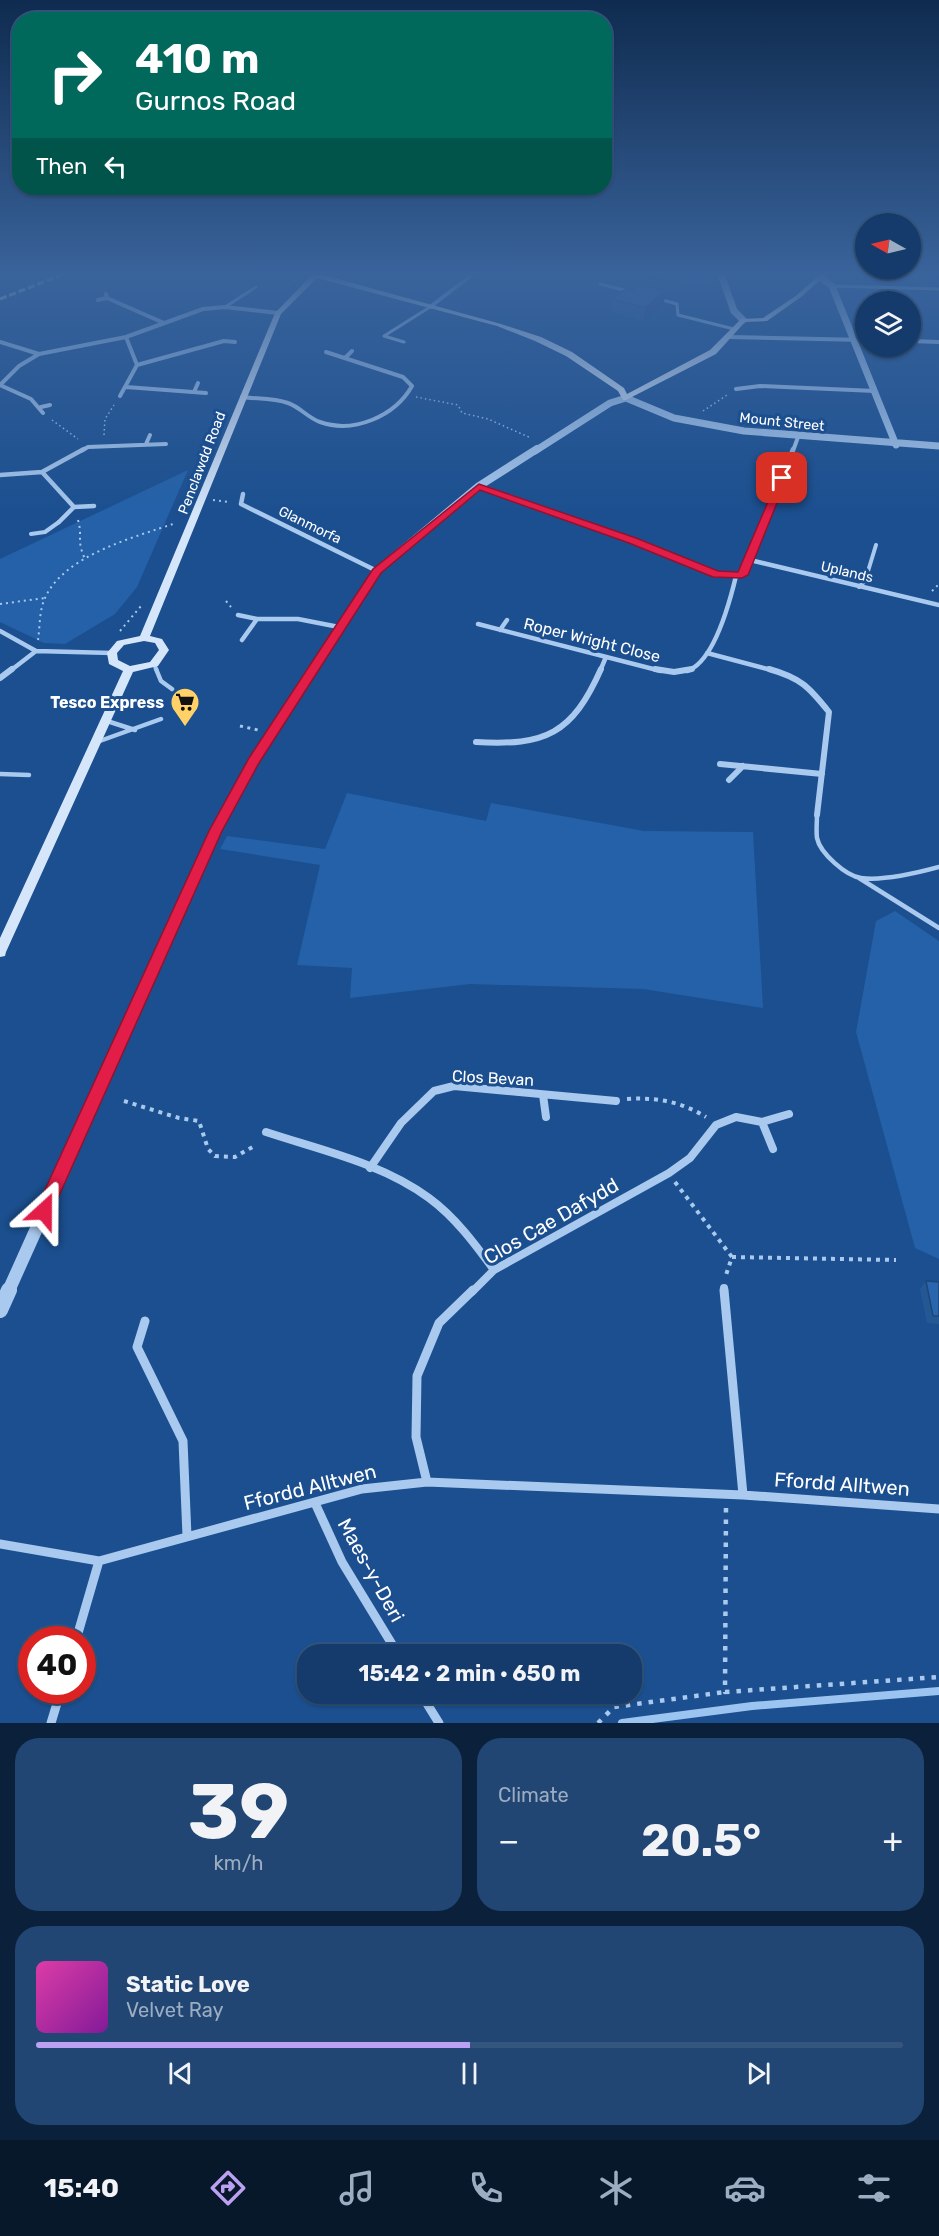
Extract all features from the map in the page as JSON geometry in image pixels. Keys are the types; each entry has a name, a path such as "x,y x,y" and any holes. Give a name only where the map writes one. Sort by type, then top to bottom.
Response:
{"main road":[{"name":"Penclawdd Road","path":"144,638 260,354"},
{"path":"570,354 621,390 626,398 708,354"},
{"path":"144,638 158,641 164,650 154,664 129,670 117,666 111,658 112,653 121,643 144,638"},
{"path":"0,952 129,670"}],"street":[{"path":"38,354 20,366 0,385 23,394 41,407 43,413"},
{"path":"120,396 137,364 133,354"},
{"path":"137,364 169,354"},
{"path":"242,397 289,403 321,422 348,426 368,422 408,396 412,386 403,377 334,354"},
{"path":"345,358 349,354"},
{"path":"862,357 896,445"},
{"path":"194,392 198,383"},
{"path":"736,389 760,386 875,391"},
{"path":"126,387 180,393 206,393"},
{"path":"0,1310 215,831 253,762 377,571 479,486 610,404 626,398"},
{"name":"Mount Street","path":"626,398 687,421 798,437 939,446"},
{"path":"41,407 50,405"},
{"path":"146,444 150,435"},
{"path":"479,486 633,540 717,575 736,576 742,575 750,560 798,437"},
{"path":"0,476 42,472 88,447 166,444"},
{"path":"42,472 74,507"},
{"path":"241,504 243,494"},
{"name":"Glanmorfa","path":"241,504 377,571"},
{"path":"59,522 74,507 94,506"},
{"name":"Uplands","path":"750,560 939,605"},
{"path":"736,576 707,653 791,675 807,685 829,712 817,815"},
{"path":"238,615 257,619 298,620 339,627"},
{"path":"242,640 257,619"},
{"name":"Roper Wright Close","path":"500,630 507,620"},
{"name":"Roper Wright Close","path":"478,624 666,672 682,672 696,668 707,653"},
{"path":"0,631 36,651 112,653"},
{"path":"0,678 36,651"},
{"path":"476,742 506,745 541,741 568,725 590,695 606,657"},
{"path":"720,764 822,774"},
{"path":"729,780 744,766"},
{"name":"Clos Bevan","path":"370,1168 401,1123 434,1091 454,1086 616,1101"},
{"name":"Clos Bevan","path":"543,1095 546,1117"},
{"path":"716,1125 736,1117 762,1122 789,1114"},
{"path":"762,1122 773,1149"},
{"name":"Clos Cae Dafydd","path":"427,1482 416,1437 417,1376 439,1323 494,1270 669,1173 690,1158 716,1125"},
{"path":"266,1132 370,1168 418,1190 466,1230 494,1270"},
{"path":"724,1288 743,1495"},
{"path":"145,1321 137,1347 183,1441 187,1536"},
{"name":"Ffordd Alltwen","path":"0,1544 99,1561 362,1489 427,1482 743,1495 939,1509"},
{"name":"Maes-y-Deri","path":"315,1503 342,1562 392,1644"},
{"path":"80,1626 99,1561"},
{"path":"51,1723 57,1704"},
{"path":"427,1704 439,1723"}],"lane":[{"path":"31,534 45,532 59,522"},
{"path":"859,587 865,581 876,545"},
{"path":"154,664 160,681 172,689"},
{"path":"97,742 161,719"},
{"path":"106,721 135,730"},
{"path":"0,774 28,775"},
{"path":"817,815 817,838 822,850 832,861 939,928"},
{"path":"859,878 914,874 939,867"}],"path":[{"path":"687,421 736,389"},
{"path":"103,445 105,419 120,396"},
{"path":"408,396 458,405 462,413 488,419 546,444"},
{"path":"43,413 88,447"},
{"path":"203,498 241,504"},
{"path":"74,507 81,530 78,544 85,559"},
{"path":"36,651 45,597 54,583 85,559 125,540 180,522 176,532"},
{"path":"0,604 45,597"},
{"path":"117,634 141,606"},
{"path":"616,1101 648,1096 695,1109 716,1125"},
{"path":"124,1101 179,1118 199,1121 208,1149 215,1156 235,1157 256,1145"},
{"path":"669,1173 732,1257"},
{"path":"732,1257 896,1260"},
{"path":"724,1288 732,1257"},
{"path":"725,1692 726,1495"},
{"path":"598,1723 614,1707 725,1692 939,1677"}],"shaded area":[{"path":"188,470 137,587 115,614 65,644 44,643 0,622 0,559"},
{"path":"347,793 486,821 491,803 644,831 753,832 763,1008 643,989 470,984 350,998 352,968 297,965 320,865 220,849 227,836 325,849"},
{"path":"895,911 939,941 939,1259 915,1248 856,1032 876,921"}],"building":[{"path":"926,1281 939,1282 939,1316 933,1316"}],"waterway":[{"path":"622,1723 752,1706 939,1691"}],"place":[{"name":"Tesco Express","path":"185,728"}],"route":[{"path":"44,1211 215,831 253,762 339,627 377,571 391,557 479,486 633,540 717,575 742,575 782,478"}]}
